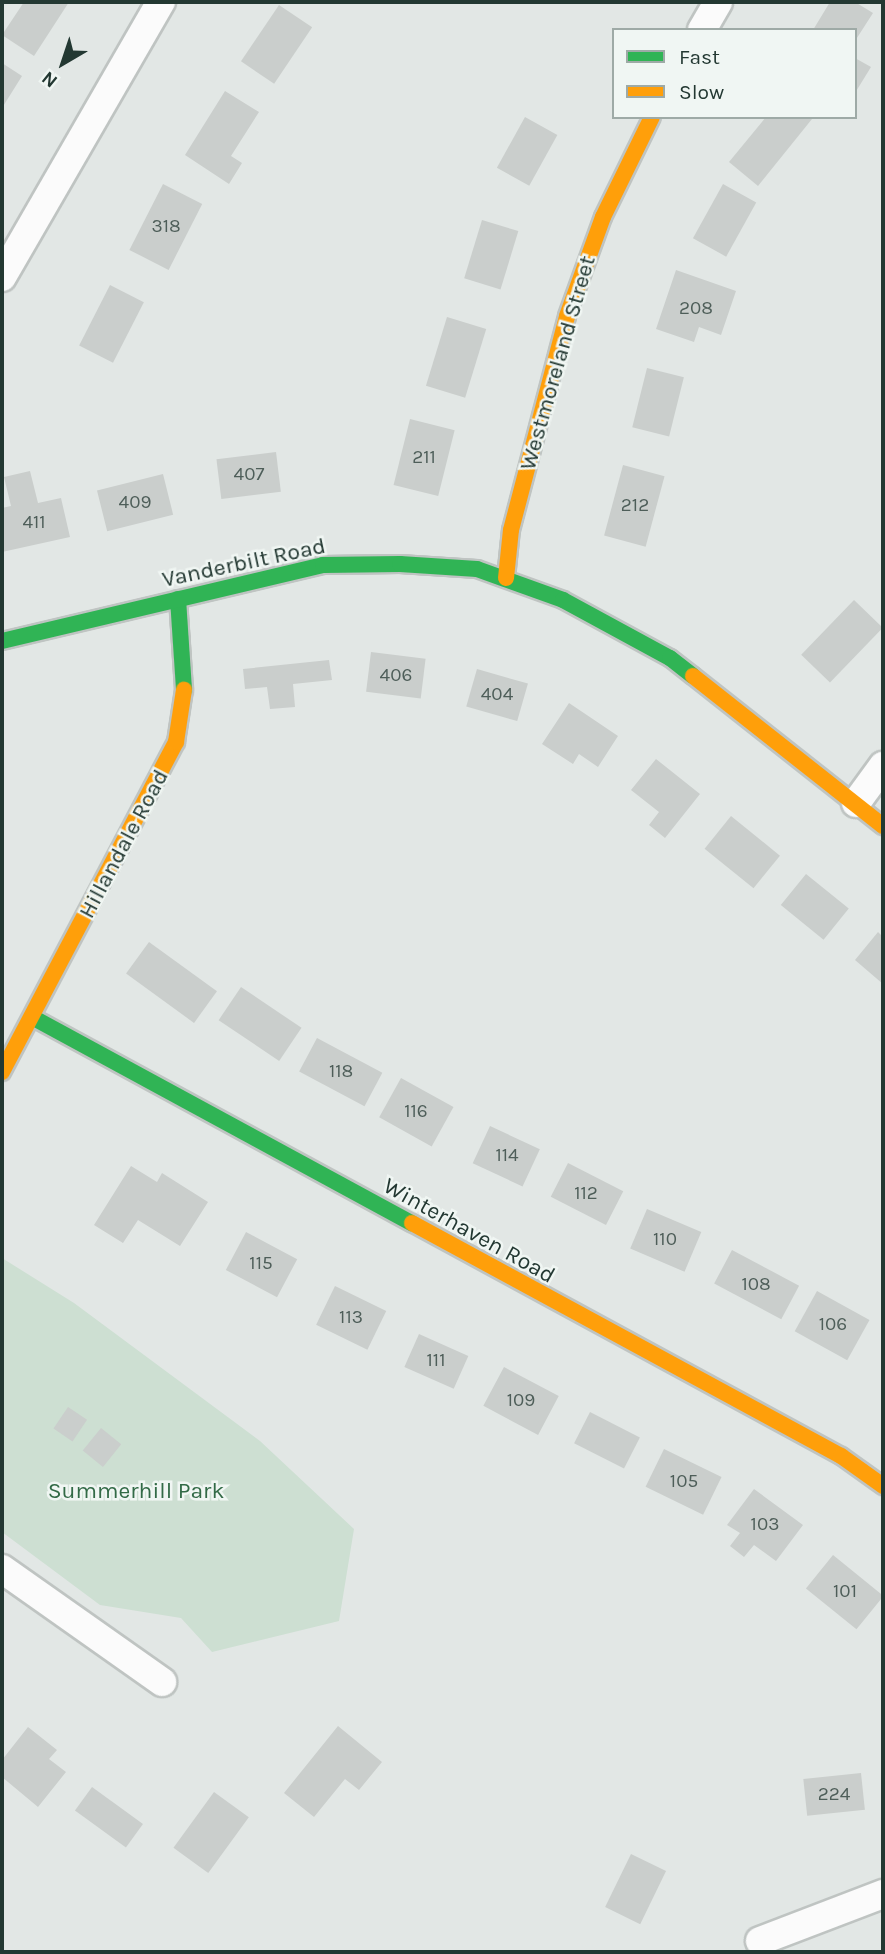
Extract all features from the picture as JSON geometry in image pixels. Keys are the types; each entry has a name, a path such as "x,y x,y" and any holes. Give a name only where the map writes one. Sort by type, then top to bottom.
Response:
{"street":[{"path":"2,277 161,2"},
{"path":"703,28 718,2"},
{"name":"Westmoreland Street","path":"506,579 511,530 567,316 603,217 651,119"},
{"name":"Vanderbilt Road","path":"2,641 323,565 413,565 477,569 563,600 670,658 883,826"},
{"name":"Hillandale Road","path":"2,1073 176,742 186,681 178,599"},
{"path":"856,803 883,766"},
{"name":"Winterhaven Road","path":"32,1017 841,1456 883,1486"},
{"path":"2,1569 162,1682"},
{"path":"760,1941 883,1894"}],"green space":[{"name":"Summerhill Park","path":"2,1258 74,1303 260,1441 354,1529 339,1621 212,1652 181,1618 100,1605 2,1532"}],"building":[{"path":"24,2 69,2 34,56 2,35"},
{"path":"830,2 855,2 873,13 857,38 857,28 814,28"},
{"path":"279,5 312,27 274,84 241,61"},
{"path":"857,59 871,67 857,90"},
{"path":"2,63 22,76 2,108"},
{"path":"225,91 259,112 231,156 242,163 229,184 185,155"},
{"path":"525,117 557,135 529,186 497,168"},
{"path":"764,119 812,119 758,186 729,162"},
{"path":"163,184 202,204 169,270 129,250"},
{"path":"723,184 756,202 726,257 693,238"},
{"path":"482,220 518,231 501,289 464,278"},
{"path":"676,270 736,291 721,335 699,327 694,342 656,329"},
{"path":"110,285 144,302 113,363 79,346"},
{"path":"447,317 486,329 465,398 426,386"},
{"path":"647,368 684,377 669,436 632,427"},
{"path":"410,419 455,430 438,496 394,485"},
{"path":"276,452 281,492 221,499 216,459"},
{"path":"623,465 665,476 646,547 604,536"},
{"path":"30,471 38,503 61,498 70,537 2,552 2,508 11,506 4,477"},
{"path":"163,474 173,515 107,531 97,490"},
{"path":"854,600 883,628 830,682 801,655"},
{"path":"371,652 426,659 421,698 366,692"},
{"path":"329,660 332,680 293,684 295,707 270,709 267,687 245,689 243,669"},
{"path":"477,669 528,684 517,721 466,706"},
{"path":"569,703 618,736 598,767 579,754 573,764 542,744"},
{"path":"656,759 700,794 665,838 649,825 659,812 631,790"},
{"path":"731,816 780,856 754,888 705,849"},
{"path":"806,874 849,909 824,940 781,905"},
{"path":"878,932 883,937 883,984 855,960"},
{"path":"149,942 217,991 194,1023 126,974"},
{"path":"241,987 302,1028 279,1061 219,1020"},
{"path":"317,1038 382,1073 364,1106 299,1072"},
{"path":"401,1078 453,1107 432,1146 379,1117"},
{"path":"490,1126 540,1149 523,1186 473,1163"},
{"path":"568,1163 623,1191 606,1225 551,1197"},
{"path":"131,1166 157,1182 162,1173 208,1202 180,1246 138,1220 123,1243 94,1225"},
{"path":"647,1209 701,1232 685,1272 630,1249"},
{"path":"246,1232 297,1259 277,1297 226,1270"},
{"path":"732,1250 799,1286 781,1319 714,1284"},
{"path":"335,1286 386,1311 367,1350 316,1325"},
{"path":"817,1291 869,1320 847,1360 795,1331"},
{"path":"419,1334 468,1356 454,1389 404,1367"},
{"path":"504,1367 559,1396 538,1435 483,1406"},
{"path":"68,1407 87,1420 73,1441 53,1429"},
{"path":"590,1412 640,1437 624,1469 574,1443"},
{"path":"101,1428 121,1444 103,1467 83,1451"},
{"path":"664,1449 722,1477 703,1515 646,1487"},
{"path":"754,1489 803,1525 776,1561 754,1545 744,1557 730,1546 740,1533 727,1525"},
{"path":"833,1555 883,1595 856,1629 806,1588"},
{"path":"338,1726 382,1762 359,1790 345,1779 314,1817 284,1793"},
{"path":"28,1727 57,1750 49,1759 66,1772 38,1807 2,1777 2,1760"},
{"path":"861,1773 865,1810 807,1816 803,1779"},
{"path":"92,1787 143,1824 126,1847 75,1810"},
{"path":"214,1792 249,1817 208,1873 173,1848"},
{"path":"631,1854 666,1871 640,1924 605,1907"}],"traffic: fast":[{"path":"2,641 323,565 400,564 477,569 563,600 670,658 693,676"},
{"path":"178,599 184,690"},
{"path":"32,1017 412,1223"}],"traffic: slow":[{"path":"506,578 511,530 567,316 603,217 651,119"},
{"path":"693,676 883,826"},
{"path":"2,1072 176,742 184,690"},
{"path":"412,1223 841,1456 883,1486"}]}
